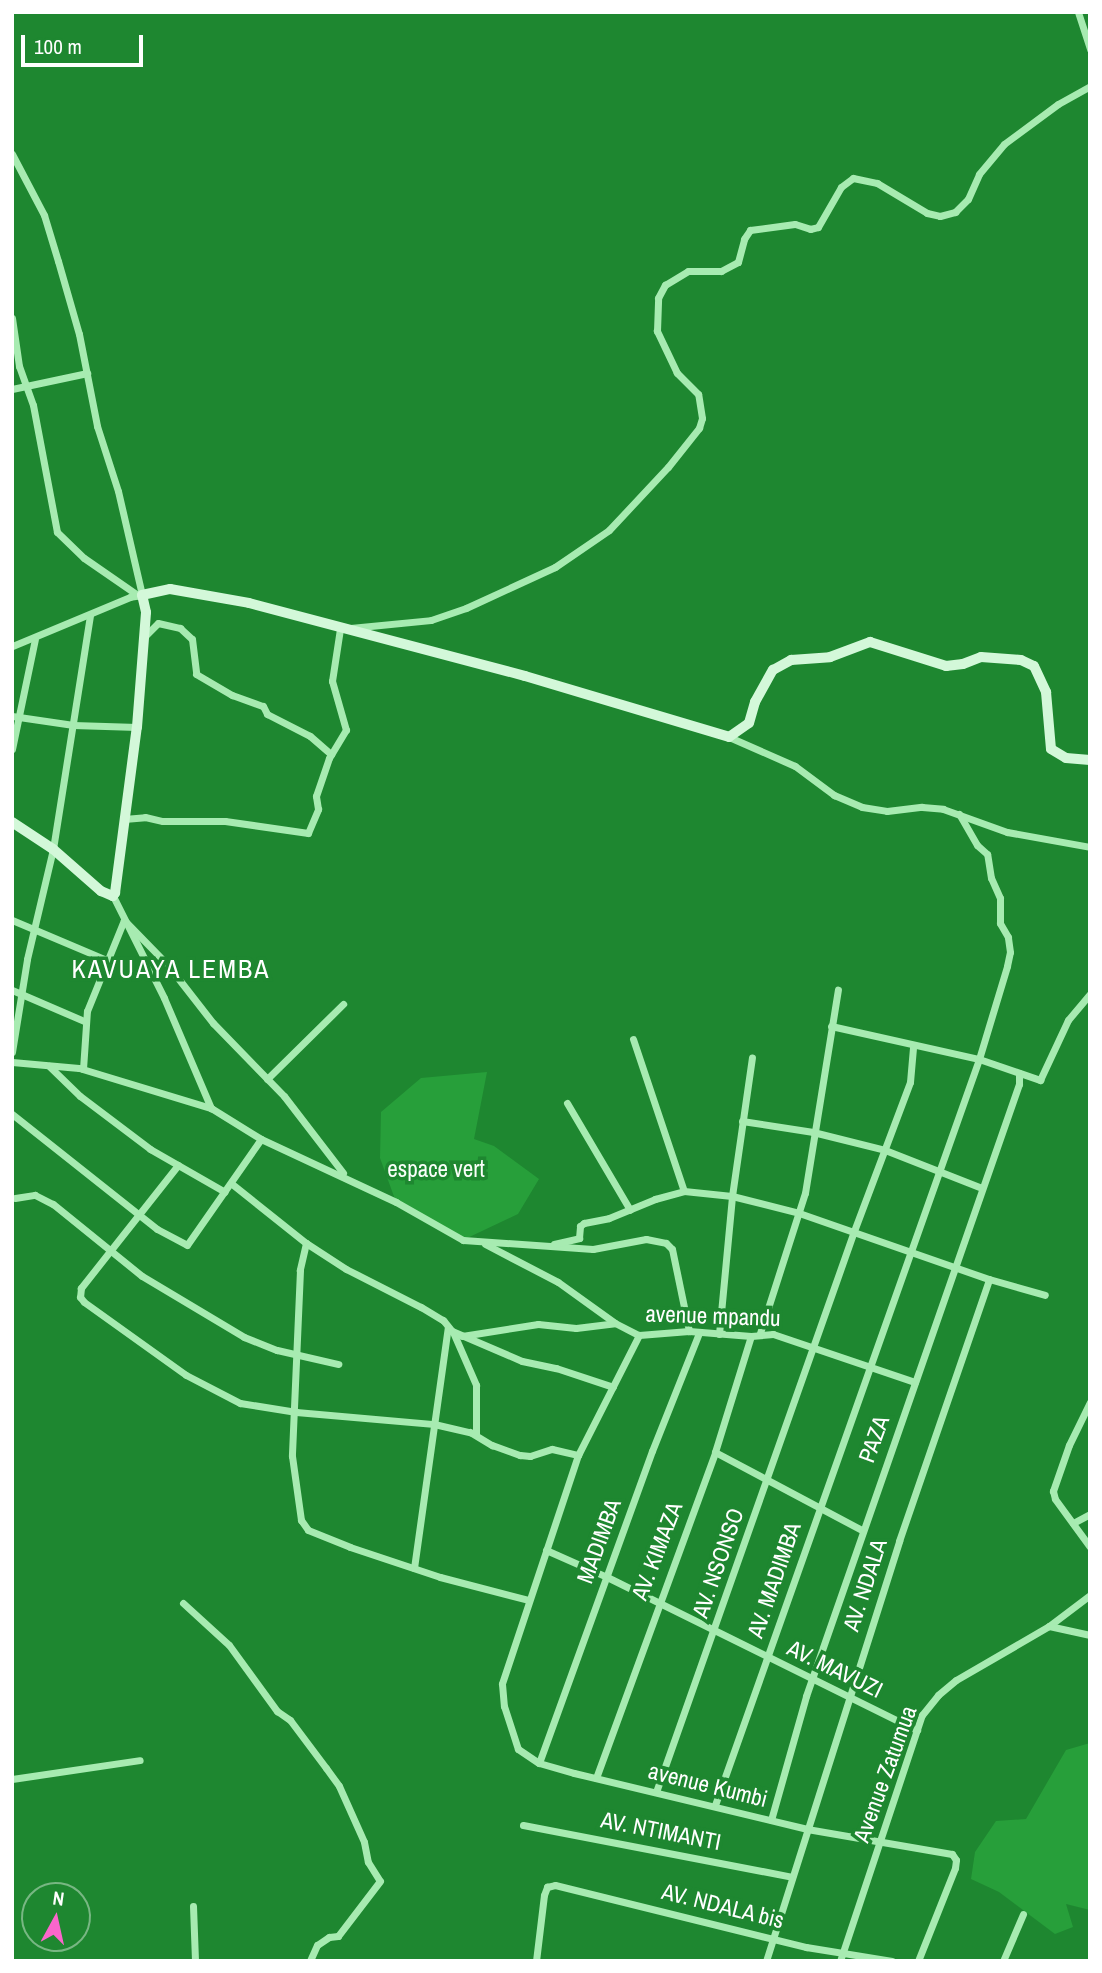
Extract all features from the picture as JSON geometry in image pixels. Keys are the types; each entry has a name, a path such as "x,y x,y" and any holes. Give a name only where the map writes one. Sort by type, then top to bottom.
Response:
{"street":[{"path":"1078,12 1090,50"},
{"path":"340,629 431,620 466,608 573,557 609,530 634,505 702,423 698,394 677,373 657,331 656,314 660,291 677,276 696,269 721,271 738,262 746,235 754,229 795,224 810,229 818,228 841,187 853,178 877,183 928,213 940,216 955,212 968,200 979,174 1004,144 1058,104 1090,86"},
{"path":"12,154 44,215 79,334 97,426 124,512 145,603 136,727 117,886 113,896"},
{"path":"12,318 25,385 33,405 57,532 78,553 141,595"},
{"path":"12,389 87,373"},
{"path":"12,646 141,595 170,589 200,592 525,676 729,737 795,766 834,795 862,807 887,811 932,807 1007,832 1090,847"},
{"path":"12,1052 34,929 52,849 90,615"},
{"path":"144,637 158,623 180,628 192,639 197,674 232,695 263,706 267,714 310,736 331,754"},
{"path":"124,819 145,817 163,821 225,821 305,834 314,822 318,806 316,796 331,754 346,730 332,681 340,629"},
{"path":"12,749 16,717 35,639"},
{"path":"729,737 749,723 759,694 773,670 782,663 830,657 870,642 946,666 963,664 981,657 1029,663 1039,674 1046,692 1051,749 1066,758 1090,760"},
{"path":"16,717 73,725 136,727"},
{"name":"AV. MADIMBA","path":"715,1805 868,1366 979,1059 1010,953 1008,937 1000,923 1000,898 991,878 987,854 977,845 959,814"},
{"path":"12,822 52,849 102,891 113,896 164,998 211,1108"},
{"path":"12,920 109,961"},
{"path":"83,1069 84,1021 124,920"},
{"path":"124,920 140,933 213,1023 303,1118 343,1173"},
{"path":"12,990 84,1021"},
{"path":"760,1333 799,1213 838,990"},
{"path":"831,1026 979,1059 1035,1080 1043,1077 1068,1020 1090,994"},
{"path":"267,1079 343,1004"},
{"path":"633,1039 684,1191"},
{"name":"AV. NSONSO","path":"656,1792 854,1231 910,1082 913,1046"},
{"path":"719,1334 732,1196 752,1057"},
{"path":"12,1062 83,1069 211,1108 261,1139 396,1202 454,1237 485,1243 593,1249 646,1238 666,1243 672,1249 689,1331"},
{"path":"48,1065 80,1096 150,1149 225,1192"},
{"name":"PAZA","path":"771,1820 812,1679 1019,1084 1019,1073"},
{"path":"567,1103 629,1210"},
{"path":"12,1114 170,1238 188,1245 261,1139"},
{"path":"742,1121 813,1132 885,1150 982,1188"},
{"path":"178,1165 81,1288 80,1297 158,1356 240,1403 296,1412 434,1424 476,1434 492,1445 520,1455 530,1456 552,1449 578,1455"},
{"path":"232,1184 306,1243 346,1269 421,1307 462,1336 522,1361 556,1368 613,1387"},
{"path":"547,1247 579,1238 580,1226 584,1223 684,1191 732,1196 799,1213 989,1279 1045,1295"},
{"path":"15,1198 36,1195 52,1204 111,1252 176,1299 244,1337 297,1355 338,1364"},
{"path":"306,1243 300,1270 296,1412 292,1456 299,1512 308,1530 466,1585 528,1600 578,1455 639,1335"},
{"name":"avenue mpandu","path":"485,1243 558,1282 615,1323 639,1335 689,1331 751,1336 760,1333 790,1338 915,1382"},
{"name":"AV. NDALA","path":"766,1961 849,1698 989,1279"},
{"path":"462,1336 538,1324 570,1328 615,1323"},
{"path":"414,1568 450,1329"},
{"path":"450,1329 469,1362 476,1385 476,1434"},
{"name":"MADIMBA","path":"539,1763 699,1333"},
{"name":"AV. KIMAZA","path":"596,1778 658,1602 715,1452 751,1336"},
{"path":"1090,1402 1069,1445 1053,1491 1055,1499 1090,1546"},
{"path":"715,1452 862,1530"},
{"path":"1073,1523 1090,1514"},
{"name":"AV. MAVUZI","path":"546,1550 607,1577 917,1730"},
{"name":"Avenue Zatumua","path":"842,1957 922,1715 938,1695 956,1680 1049,1626 1090,1595"},
{"name":"avenue Kumbi","path":"528,1600 501,1692 518,1749 539,1763 807,1829 881,1843 917,1845 952,1853 956,1860 955,1868 918,1961"},
{"path":"183,1603 229,1645 277,1711 290,1720 333,1777 364,1842 368,1862 380,1881 338,1936 329,1937 317,1945 310,1961"},
{"path":"1049,1626 1090,1636"},
{"path":"12,1779 140,1760"},
{"name":"AV. NTIMANTI","path":"523,1825 792,1877"},
{"name":"AV. NDALA bis","path":"536,1961 542,1903 547,1887 567,1885 842,1957 892,1961"},
{"path":"193,1906 195,1961"},
{"path":"1003,1961 1023,1914"}],"green space":[{"name":"espace vert","path":"487,1072 474,1139 494,1146 539,1179 518,1214 463,1240 396,1202 380,1158 381,1112 421,1078"},
{"path":"1090,1743 1090,1910 1066,1904 1073,1927 1055,1934 999,1892 971,1879 975,1852 996,1821 1026,1819 1066,1750"}],"district":[{"name":"KAVUAYA LEMBA","path":"171,969"}]}
